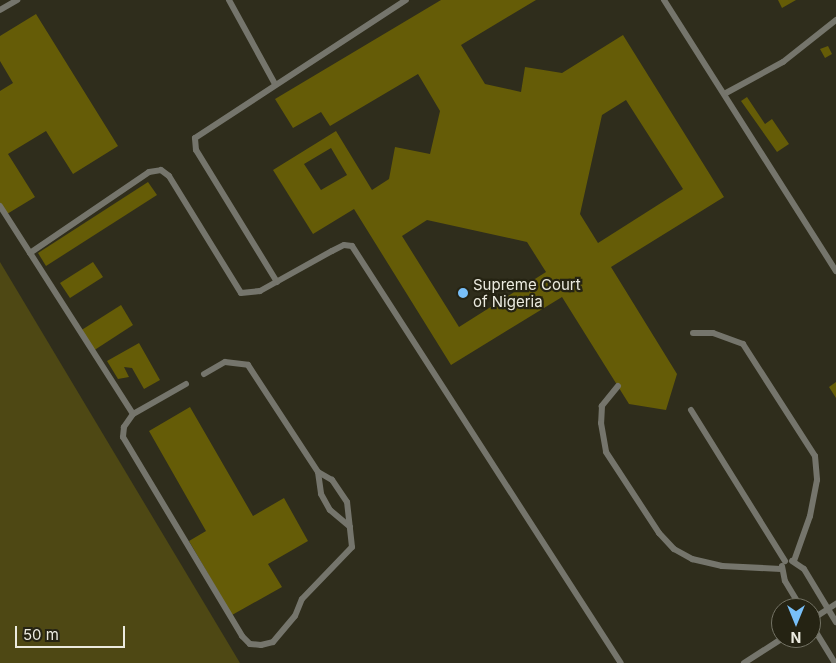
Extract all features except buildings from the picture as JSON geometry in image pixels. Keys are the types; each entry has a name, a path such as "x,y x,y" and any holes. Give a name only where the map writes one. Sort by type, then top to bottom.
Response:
{"lane":[{"path":"0,10 17,0"},
{"path":"229,0 276,84"},
{"path":"277,282 194,142 199,133 406,0"},
{"path":"664,0 726,93 836,271"},
{"path":"726,93 783,62 836,20"},
{"path":"30,253 149,172 160,170 169,176 241,293 250,294 277,282 344,246 352,246 621,663"},
{"path":"0,206 133,414"},
{"path":"693,333 713,333 743,344 815,456 817,480 810,516 794,561"},
{"path":"204,374 225,362 248,365 318,472 321,494 330,510 350,527"},
{"path":"186,384 133,414 124,427 128,450 242,636 250,644 261,646 272,642 289,624 302,599 352,547 347,502 332,480 318,472"},
{"path":"618,386 602,406 601,422 606,452 659,533 674,549 692,559 722,566 781,569"},
{"path":"691,410 785,561"},
{"path":"785,561 794,561 804,569 836,622"},
{"path":"781,569 785,561"},
{"path":"781,569 796,598"},
{"path":"821,614 836,604"},
{"path":"821,639 835,663"},
{"path":"744,663 771,646"}],"shaded area":[{"path":"0,262 240,663 0,663"}],"place":[{"name":"Supreme Court of Nigeria","path":"463,293"}]}
